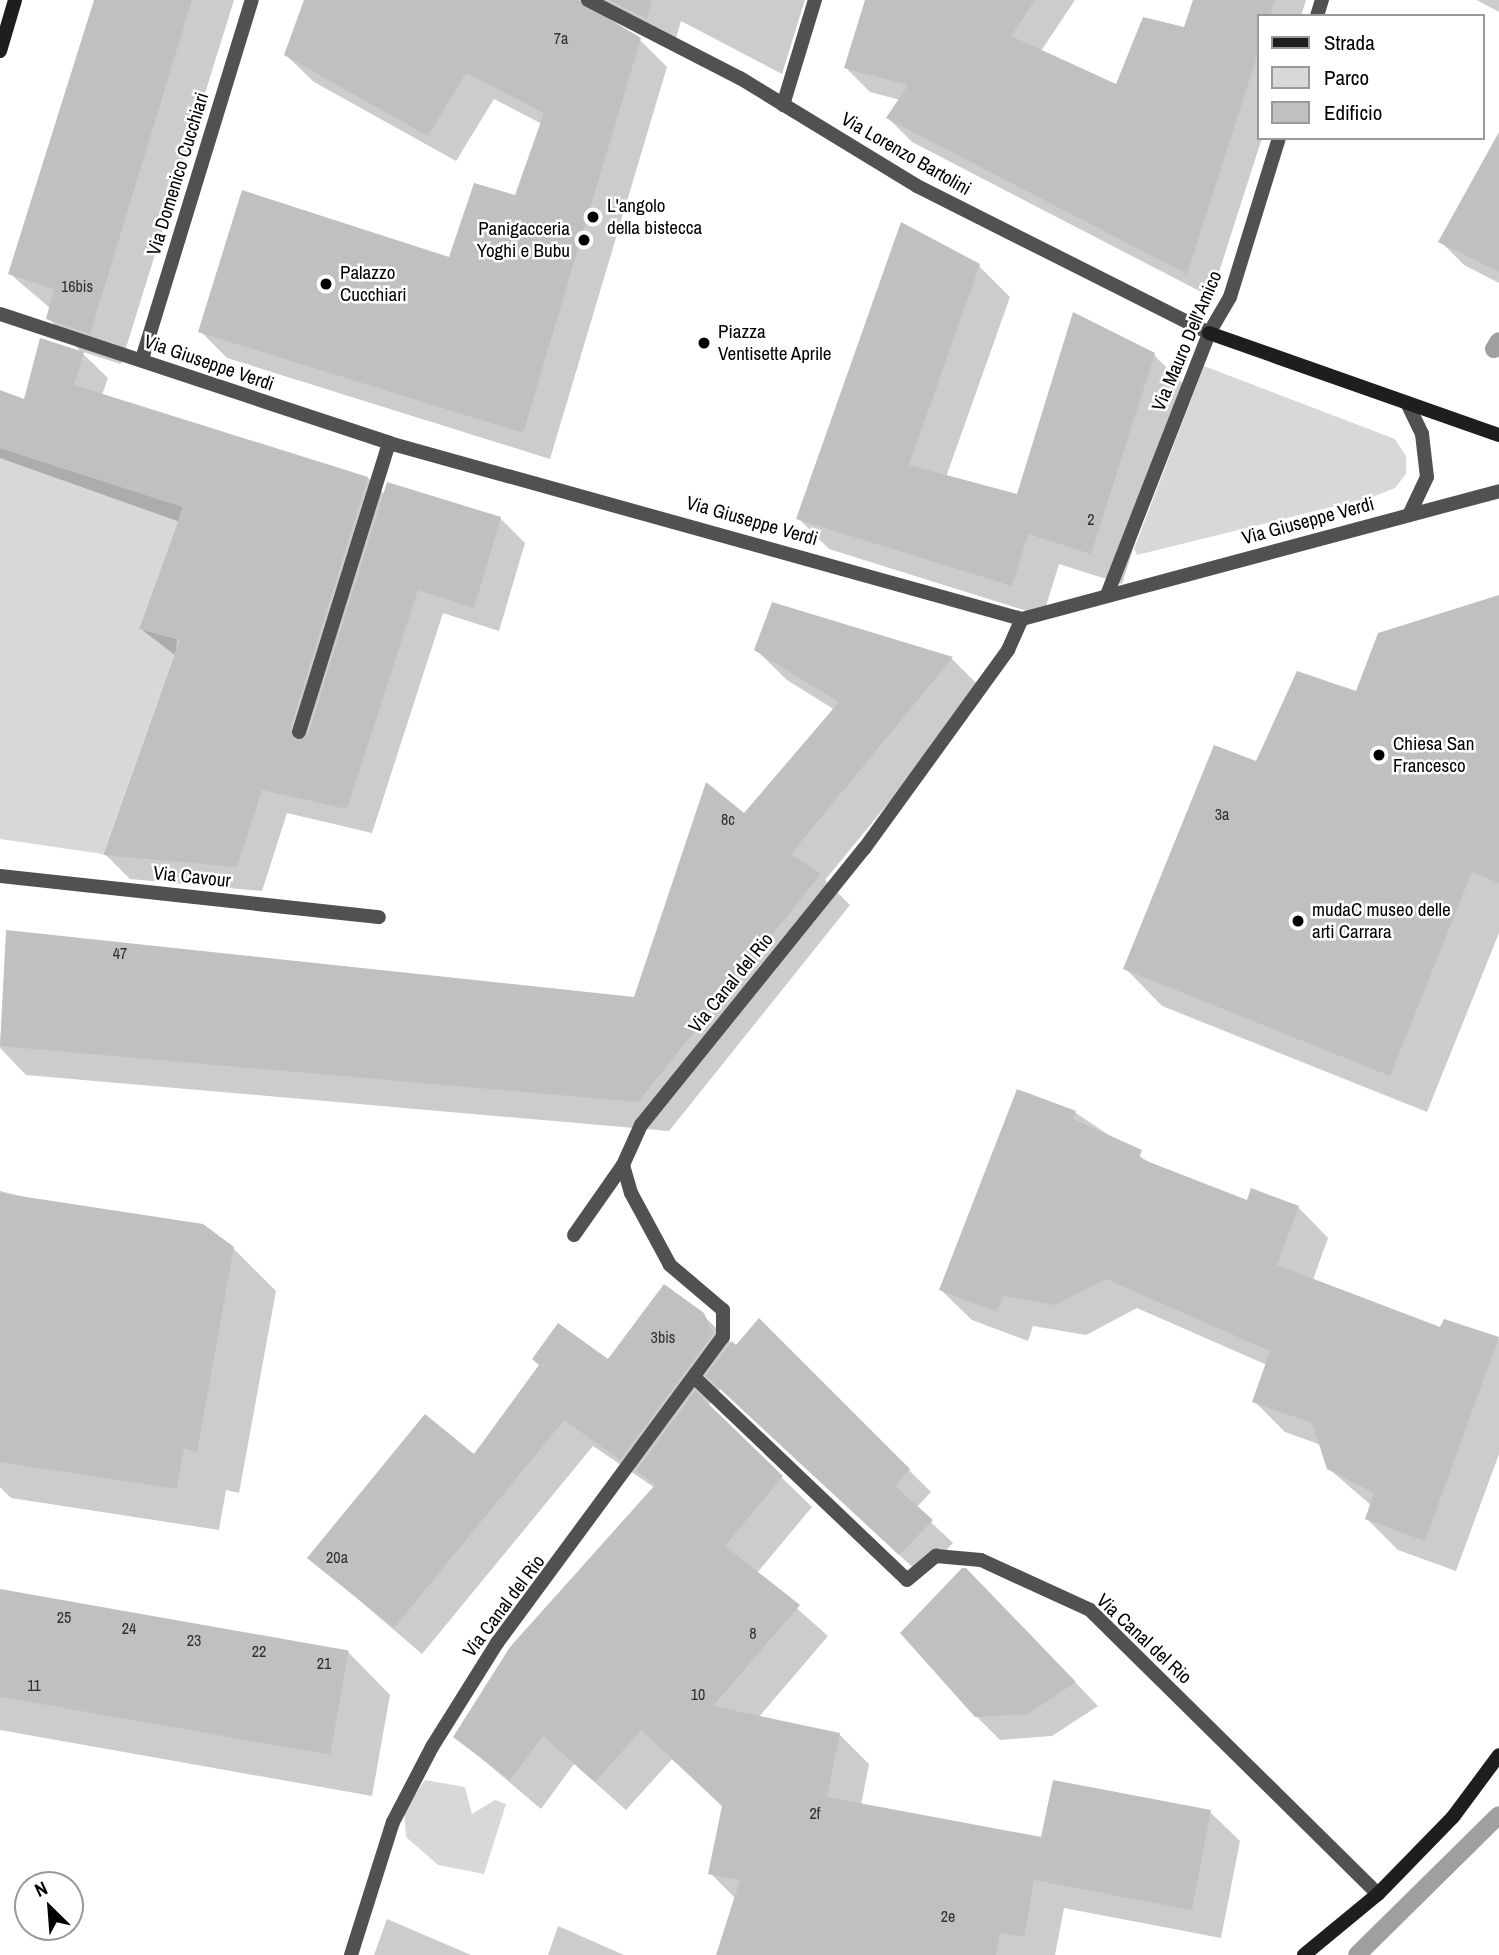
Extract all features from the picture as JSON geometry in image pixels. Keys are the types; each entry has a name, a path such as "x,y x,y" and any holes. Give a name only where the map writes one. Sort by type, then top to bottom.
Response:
{"main road":[{"path":"0,51 15,0"},
{"path":"1209,333 1499,435"},
{"path":"1304,1955 1378,1894 1453,1817 1499,1755"}],"street":[{"name":"Via Domenico Cucchiari","path":"142,359 252,0"},
{"name":"Via Lorenzo Bartolini","path":"588,0 783,105 916,186 1209,333"},
{"path":"783,105 815,0"},
{"name":"Via Mauro Dell'Amico","path":"1107,595 1209,333 1230,298 1278,140"},
{"name":"Via Giuseppe Verdi","path":"0,314 389,443 1022,619 1499,491"},
{"path":"1407,403 1422,434 1427,477 1409,514"},
{"path":"299,732 389,443"},
{"name":"Via Canal del Rio","path":"351,1955 393,1822 432,1747 497,1643 723,1337 723,1310 670,1265 622,1165 641,1125 915,782 1008,650 1022,619"},
{"name":"Via Cavour","path":"0,876 379,917"},
{"path":"574,1235 622,1165"},
{"name":"Via Canal del Rio","path":"694,1377 908,1580 936,1556 981,1560 1090,1610 1378,1894"}],"green space":[{"path":"1204,366 1395,439 1406,456 1406,474 1395,488 1372,497 1137,555 1134,549"},
{"path":"0,448 183,507 139,629 177,639 176,650 103,854 0,839"},
{"path":"425,1780 465,1787 472,1814 495,1800 506,1804 484,1874 438,1865 406,1837 404,1810"}],"building":[{"path":"94,0 192,0 90,334 46,319 54,289 8,274"},
{"path":"304,0 578,0 641,38 523,433 198,332 242,190 449,257 474,183 515,195 544,113 466,73 428,136 284,55"},
{"path":"609,0 652,0 647,19"},
{"path":"865,0 1035,0 1011,36 1116,84 1143,17 1184,27 1193,0 1275,0 1271,14 1258,14 1258,53 1187,274 886,118 908,85 844,68"},
{"path":"1499,132 1499,272 1438,242"},
{"path":"901,222 980,264 909,465 1017,494 1073,312 1155,353 1091,554 1028,534 1012,586 796,519"},
{"path":"40,338 84,352 74,385 368,477 290,729 296,741 308,735 387,482 501,517 474,608 418,590 347,809 262,790 237,867 103,855 180,639 139,629 183,507 0,448 0,390 24,399"},
{"name":"mudaC museo delle arti Carrara","path":"1499,595 1499,883 1472,872 1390,1076 1123,969 1214,745 1256,761 1297,671 1356,691 1378,633"},
{"path":"772,602 953,657 791,854 821,874 638,1102 0,1046 6,930 634,997 706,782 744,813 839,702 754,650"},
{"path":"1017,1089 1076,1111 1073,1119 1142,1150 1139,1158 1247,1200 1251,1188 1299,1206 1277,1265 1440,1327 1444,1319 1499,1337 1425,1541 1365,1519 1374,1493 1327,1469 1312,1423 1252,1402 1270,1351 1106,1279 1055,1305 1003,1296 997,1312 939,1290"},
{"path":"0,1193 203,1224 234,1247 197,1452 184,1448 177,1489 0,1462"},
{"path":"664,1284 704,1313 713,1334 620,1460 564,1420 394,1628 307,1558 425,1414 474,1454 539,1365 532,1359 558,1323 608,1359"},
{"path":"759,1318 910,1469 895,1486 933,1520 899,1555 706,1376 732,1341 736,1345"},
{"path":"695,1391 783,1476 725,1546 800,1605 713,1706 840,1733 827,1797 1041,1837 1053,1780 1211,1810 1192,1910 1034,1880 1024,1937 1000,1933 996,1955 716,1955 740,1880 708,1874 722,1806 641,1730 595,1782 543,1736 510,1780 453,1737 510,1647 655,1485 636,1471"},
{"path":"962,1568 966,1568 1076,1682 1028,1714 975,1717 900,1633"},
{"path":"0,1589 349,1650 330,1755 0,1697"}],"waterway":[{"path":"1494,349 1499,341"},
{"path":"1357,1955 1499,1815"}],"place":[{"name":"L'angolo della bistecca","path":"593,217"},
{"name":"Panigacceria Yoghi e Bubu","path":"584,240"},
{"name":"Palazzo Cucchiari","path":"326,284"},
{"name":"Piazza Ventisette Aprile","path":"704,343"},
{"name":"Chiesa San Francesco","path":"1379,755"},
{"name":"mudaC museo delle arti Carrara","path":"1298,921"}]}
